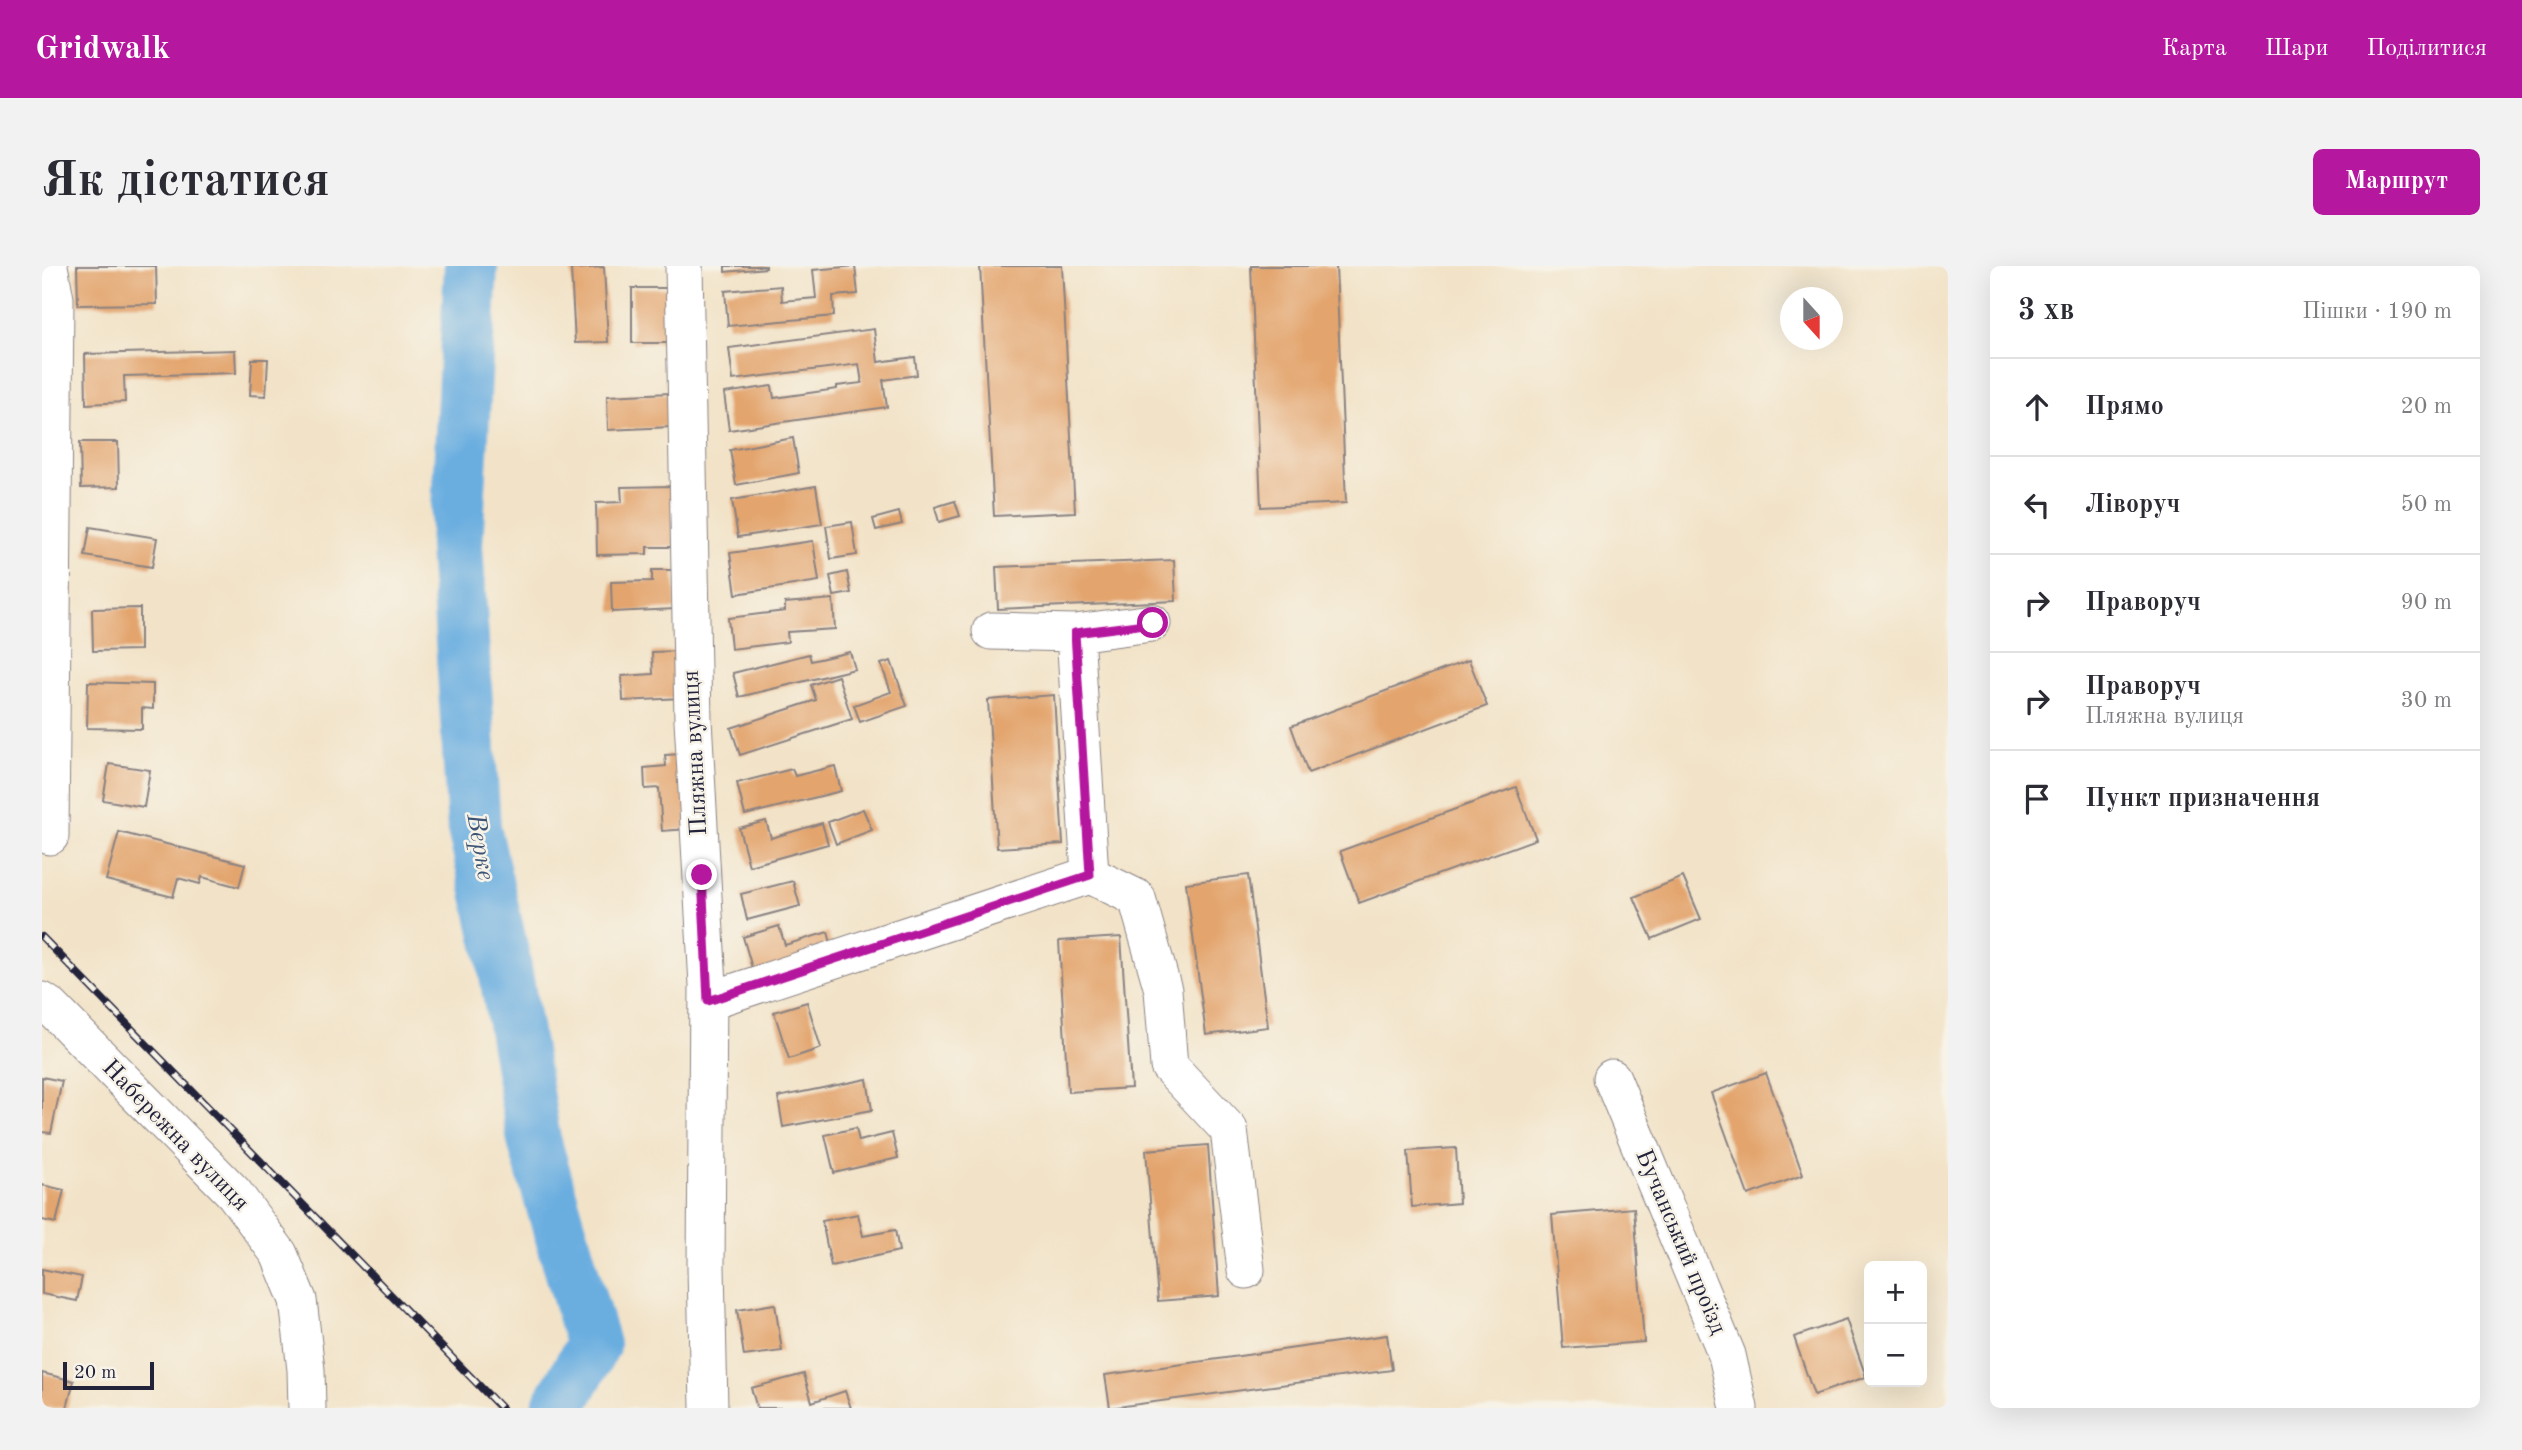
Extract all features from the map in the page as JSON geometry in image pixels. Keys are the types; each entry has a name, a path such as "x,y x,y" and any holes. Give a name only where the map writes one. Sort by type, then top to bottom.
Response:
{"street":[{"path":"49,266 55,299 50,836"},
{"name":"Пляжна вулиця","path":"684,266 693,720 708,1001 706,1267 709,1408"},
{"path":"991,631 1075,633 1153,623"},
{"path":"1075,633 1090,875"},
{"path":"708,1001 1090,875 1137,898 1163,990 1169,1066 1229,1130 1246,1270"},
{"name":"Набережна вулиця","path":"42,1001 51,1007 234,1193 279,1254 298,1300 306,1370 307,1408"},
{"name":"Бучанський проїзд","path":"1612,1078 1727,1355 1739,1408"}],"building":[{"path":"77,266 156,266 157,304 78,305"},
{"path":"725,266 766,266 766,268 725,272"},
{"path":"855,266 858,294 833,296 834,316 728,326 725,291 781,286 782,301 816,298 813,270"},
{"path":"980,266 1062,266 1075,512 994,516"},
{"path":"1251,266 1336,266 1346,503 1261,507"},
{"path":"604,267 608,342 575,343 571,269"},
{"path":"632,288 669,288 669,343 632,343"},
{"path":"874,329 878,362 915,357 917,375 883,380 887,407 729,430 724,393 772,386 774,398 862,383 859,364 733,380 729,348"},
{"path":"235,350 236,373 124,376 125,402 86,404 85,354"},
{"path":"252,359 268,359 266,396 250,395"},
{"path":"670,393 671,427 608,430 607,396"},
{"path":"793,438 799,473 736,485 730,450"},
{"path":"80,442 118,442 119,487 81,488"},
{"path":"673,486 675,547 647,547 647,554 597,555 596,503 622,502 621,487"},
{"path":"816,486 822,524 738,537 732,500"},
{"path":"955,501 960,516 939,522 935,507"},
{"path":"899,512 902,524 876,530 873,519"},
{"path":"852,522 857,555 831,559 826,526"},
{"path":"90,527 157,538 152,567 85,556"},
{"path":"813,541 819,581 736,594 730,553"},
{"path":"1174,560 1176,601 998,609 996,567"},
{"path":"652,570 674,570 676,609 612,612 611,582 652,581"},
{"path":"847,572 851,593 834,596 830,576"},
{"path":"833,599 835,629 787,632 788,642 731,649 728,618 785,611 785,603"},
{"path":"140,608 140,650 93,651 92,609"},
{"path":"680,651 682,698 623,701 622,676 653,674 652,652"},
{"path":"850,652 855,669 739,697 733,673 809,654 811,661"},
{"path":"1469,660 1487,706 1308,773 1291,726"},
{"path":"891,661 907,706 860,722 854,705 891,692 881,664"},
{"path":"838,676 852,719 740,755 731,728 816,700 811,685"},
{"path":"88,682 153,684 153,709 142,708 142,729 87,728"},
{"path":"1054,695 1063,844 997,848 988,700"},
{"path":"683,754 688,829 662,831 659,788 645,789 644,768 666,766 665,755"},
{"path":"109,764 150,770 144,807 103,800"},
{"path":"835,766 841,791 745,815 737,783 792,769 795,776"},
{"path":"1516,787 1536,839 1359,903 1340,851"},
{"path":"863,809 872,830 836,844 828,822"},
{"path":"766,821 771,838 822,823 828,844 749,866 739,828"},
{"path":"119,832 245,864 239,887 202,877 200,884 178,878 173,897 106,880"},
{"path":"1248,875 1268,1027 1206,1035 1186,883"},
{"path":"1683,877 1701,919 1652,939 1634,897"},
{"path":"793,881 800,906 747,920 741,894"},
{"path":"779,926 785,945 828,932 834,954 755,978 743,937"},
{"path":"1121,937 1131,1088 1068,1092 1059,941"},
{"path":"807,1002 821,1048 789,1059 774,1012"},
{"path":"1766,1073 1803,1175 1748,1195 1711,1093"},
{"path":"42,1077 62,1081 51,1133 42,1132"},
{"path":"867,1079 872,1110 783,1127 778,1097"},
{"path":"856,1128 859,1141 892,1133 898,1158 834,1173 825,1135"},
{"path":"1208,1145 1219,1296 1158,1301 1146,1150"},
{"path":"1456,1148 1459,1203 1412,1207 1408,1151"},
{"path":"42,1185 64,1190 56,1223 42,1220"},
{"path":"1634,1208 1644,1342 1563,1348 1552,1215"},
{"path":"858,1214 863,1236 895,1230 899,1251 831,1266 822,1221"},
{"path":"42,1269 82,1277 77,1301 42,1294"},
{"path":"775,1304 782,1351 744,1356 737,1310"},
{"path":"1846,1319 1864,1378 1814,1395 1794,1337"},
{"path":"1387,1335 1392,1370 1110,1408 1105,1375"},
{"path":"42,1373 74,1381 67,1408 42,1408"},
{"path":"804,1374 812,1402 845,1391 851,1408 757,1408 751,1388"}],"waterway":[{"name":"Верке","path":"471,266 456,546 474,828 503,957 534,1140 593,1345 558,1408"}],"railway":[{"path":"42,937 501,1408"}],"route":[{"path":"702,875 708,1001 1090,875 1075,633 1153,623"}]}
